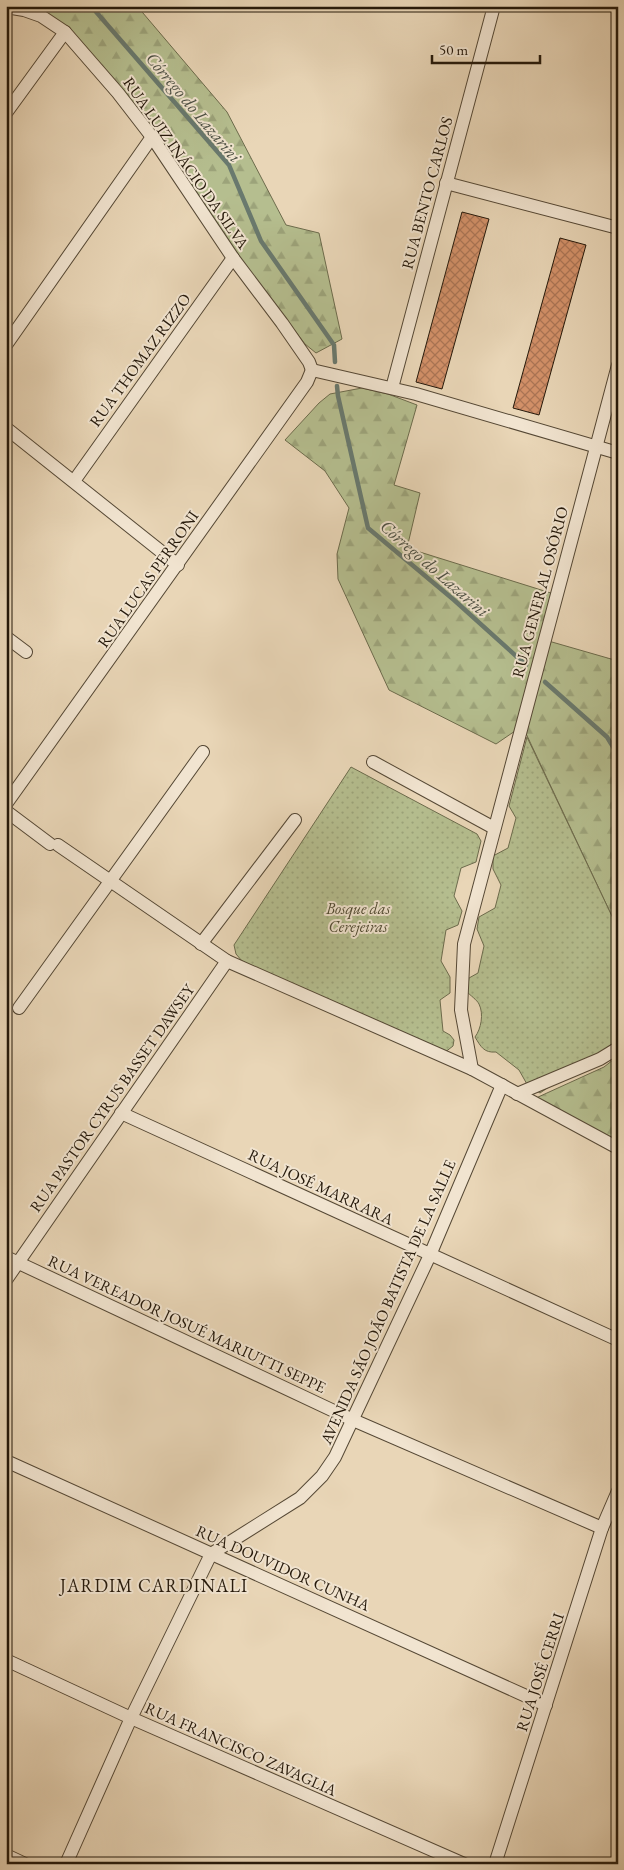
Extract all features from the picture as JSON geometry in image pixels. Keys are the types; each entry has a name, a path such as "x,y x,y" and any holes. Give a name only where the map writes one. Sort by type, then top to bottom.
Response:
{"street":[{"name":"RUA BENTO CARLOS","path":"392,388 494,6"},
{"name":"RUA LUIZ INÁCIO DA SILVA","path":"6,7 24,10 41,16 65,32 118,93 152,137 233,258 309,362 312,370"},
{"path":"6,113 65,32"},
{"path":"6,345 152,137"},
{"path":"446,183 618,228"},
{"name":"RUA THOMAZ RIZZO","path":"74,481 233,258"},
{"name":"RUA GENERAL OSÓRIO","path":"472,1069 460,1010 464,944 618,365"},
{"path":"312,370 392,388 618,453"},
{"name":"RUA LUCAS PERRONI","path":"6,804 178,566 307,382 312,370"},
{"path":"6,428 178,566"},
{"path":"6,637 26,652"},
{"path":"19,1008 203,752"},
{"path":"373,762 494,828"},
{"path":"6,811 227,960 472,1069 618,1148"},
{"path":"201,944 295,820"},
{"name":"RUA PASTOR CYRUS BASSET DAWSEY","path":"6,1280 12,1260 121,1113 227,960"},
{"path":"517,1094 600,1059 618,1048"},
{"name":"AVENIDA SÃO JOÃO BATISTA DE LA SALLE","path":"211,1554 300,1498 322,1476 335,1458 430,1255 502,1085"},
{"name":"RUA JOSÉ MARRARA","path":"121,1113 618,1340"},
{"name":"RUA VEREADOR JOSUÉ MARIUTTI SEPPE","path":"12,1260 353,1420 602,1528"},
{"name":"RUA DOUVIDOR CUNHA","path":"6,1461 546,1705"},
{"name":"RUA JOSÉ CERRI","path":"495,1864 602,1528 618,1491"},
{"path":"66,1864 132,1718 211,1554"},
{"name":"RUA FRANCISCO ZAVAGLIA","path":"6,1660 132,1718 464,1864"},
{"path":"6,1855 24,1864"}],"green space":[{"path":"35,6 137,6 227,112 286,225 319,233 342,339 316,353 305,344 69,31"},
{"path":"362,388 388,394 417,405 394,485 420,493 407,548 554,594 515,731 496,744 389,690 338,579 337,554 349,508 325,471 285,440 319,403 330,394"},
{"path":"545,640 618,661 618,929 522,725"},
{"path":"527,737 618,929 618,1040 540,1093 528,1086 519,1070 496,1052 483,1049 479,1044 475,1037 481,1021 481,1008 477,1001 467,992 469,978 478,973 484,946 477,929 479,917 495,908 501,885 493,869 493,856 508,848 516,818 509,806"},
{"name":"Bosque das Cerejeiras","path":"351,767 477,834 481,841 476,862 461,868 454,896 462,911 458,925 446,930 441,961 450,977 450,993 440,1000 443,1031 454,1040 453,1046 444,1053 242,961 236,954 234,945"},
{"path":"618,1056 618,1151 525,1103 604,1067"}],"building":[{"path":"462,212 489,219 442,389 416,382"},
{"path":"560,238 586,245 539,415 513,408"}],"waterway":[{"name":"Córrego do Lazarini","path":"91,6 229,165 261,241 334,345 335,362"},
{"name":"Córrego do Lazarini","path":"337,386 368,528 454,600 526,665"},
{"name":"Córrego do Lazarini","path":"545,682 607,737 618,755"}],"district":[{"name":"JARDIM CARDINALI","path":"154,1585"}]}
